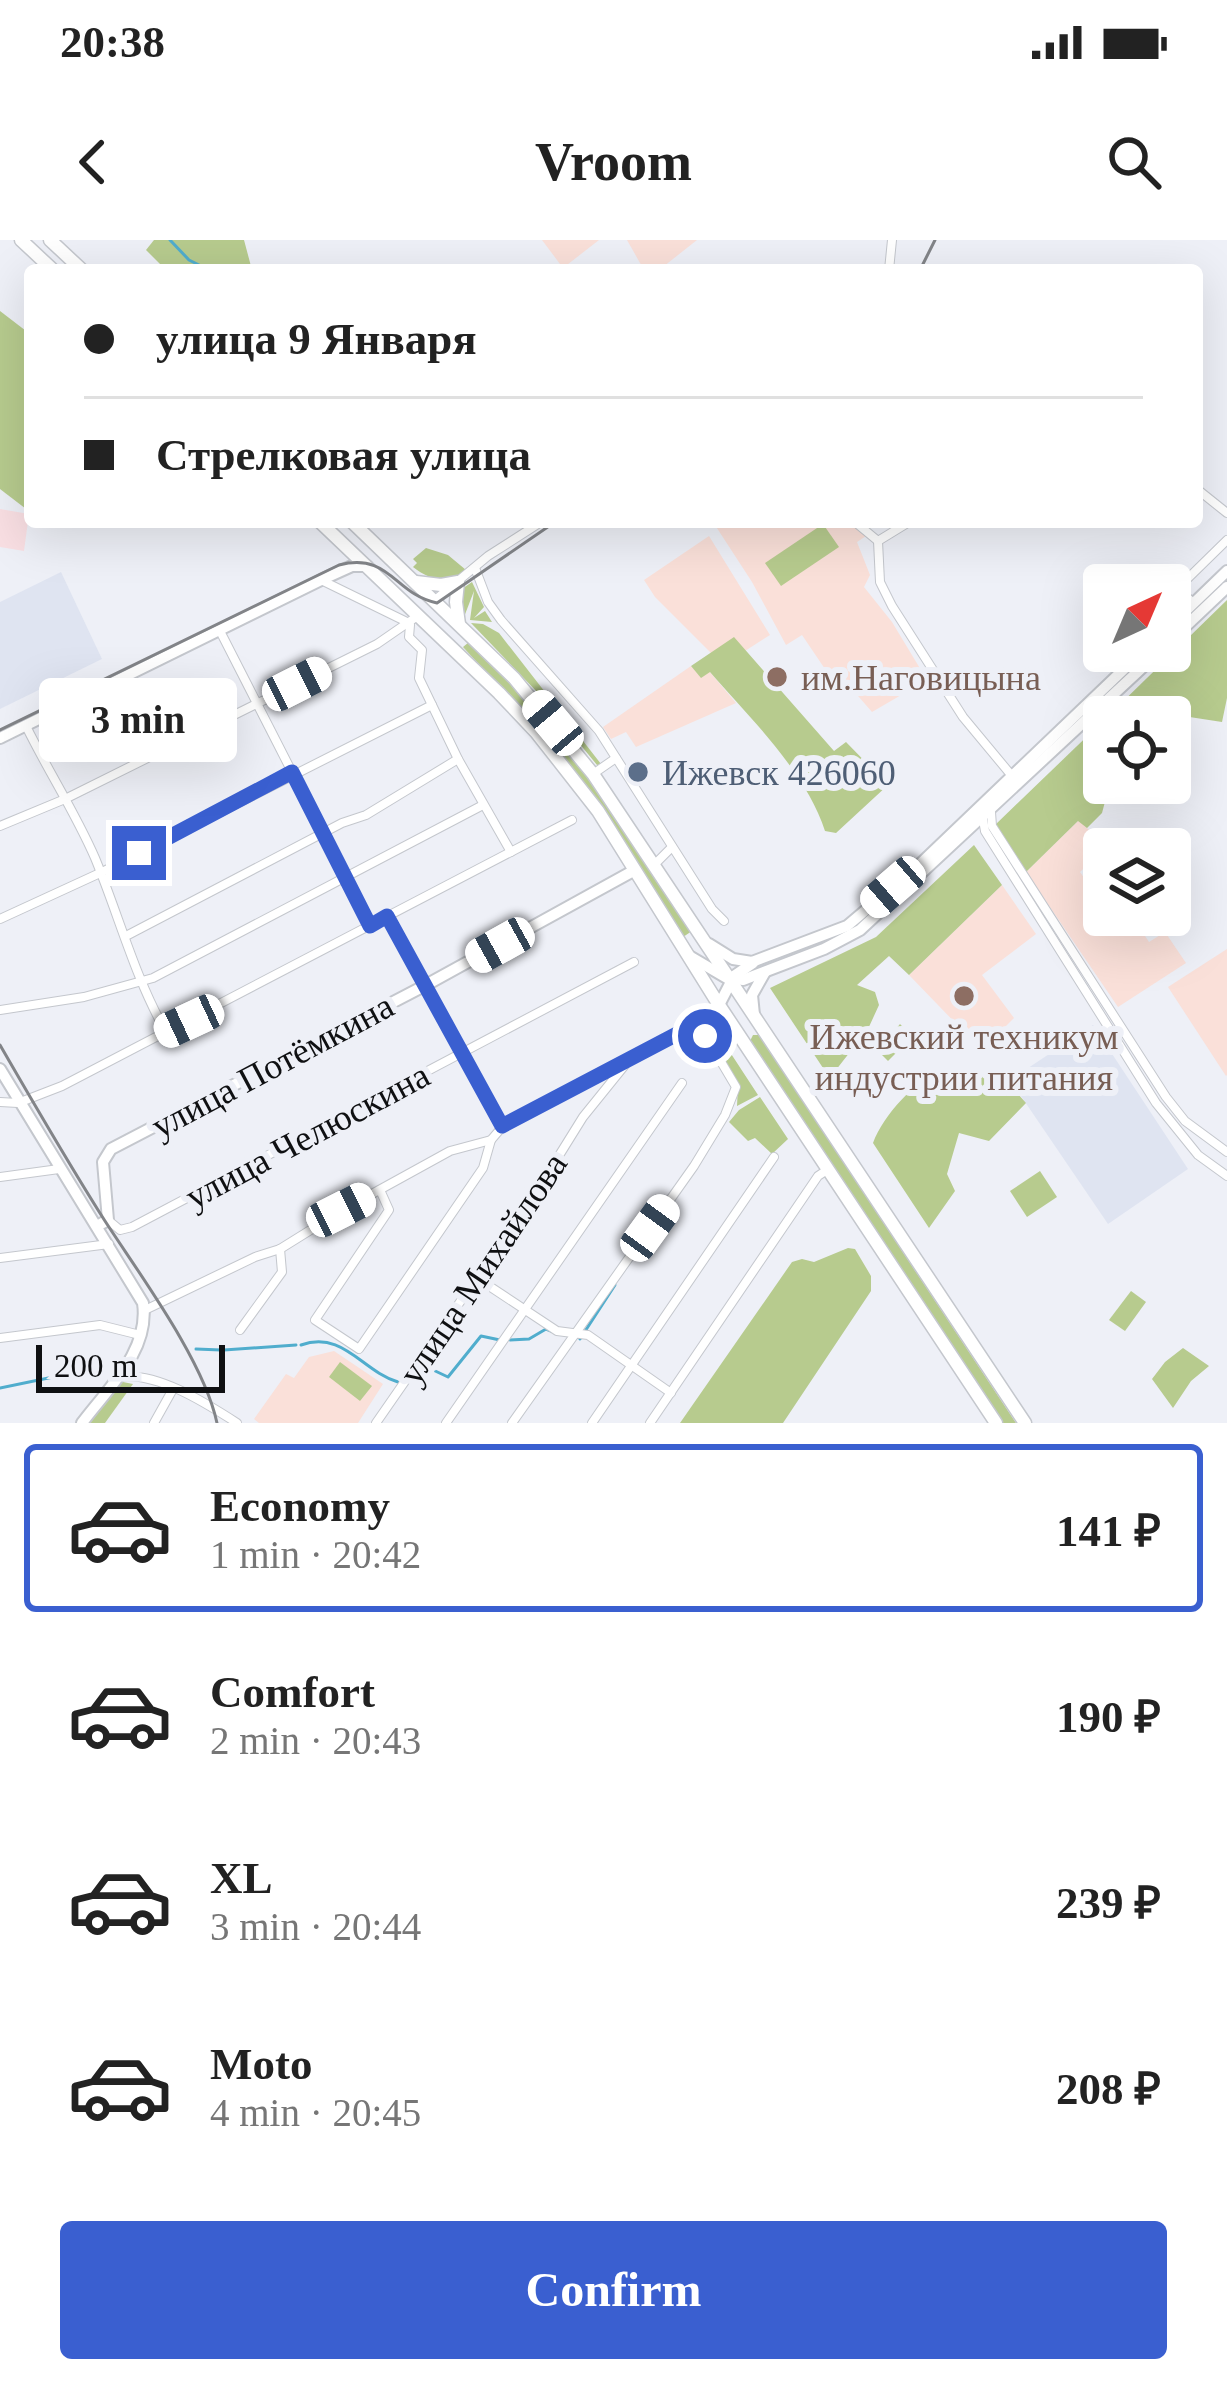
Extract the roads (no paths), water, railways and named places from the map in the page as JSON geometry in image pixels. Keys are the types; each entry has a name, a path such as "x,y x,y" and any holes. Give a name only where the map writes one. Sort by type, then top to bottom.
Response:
{"main road":[{"path":"21,240 47,264"},
{"path":"50,240 76,264"},
{"path":"326,528 536,732 598,811 718,1005 996,1423"},
{"path":"358,528 514,678 593,774 1025,1423"},
{"path":"415,582 458,582 459,625"},
{"path":"413,615 434,601"},
{"path":"457,651 468,638 476,641"},
{"path":"684,950 697,950 703,938"},
{"path":"718,1005 758,1021"},
{"path":"740,1038 758,1021"}],"street":[{"path":"1203,494 1227,513"},
{"path":"434,601 532,528"},
{"path":"862,528 878,541 880,582 892,606 963,717 1012,776"},
{"path":"878,541 900,528"},
{"path":"1227,540 1178,588 1193,604 1227,571"},
{"path":"0,738 321,580 352,566 367,566"},
{"path":"475,568 488,602 577,702 724,921"},
{"path":"321,580 413,615"},
{"path":"1191,621 1227,587"},
{"path":"0,826 65,799 377,644 413,615"},
{"path":"413,615 409,637 422,650 419,678 511,852"},
{"path":"220,631 370,926"},
{"path":"1121,672 1012,776 987,808 986,826 1156,1103 1176,1132 1227,1176"},
{"path":"380,1190 389,1210 315,1320 358,1348 483,1168 491,1140 502,1126 698,1023 718,1005 732,979 847,926 968,827 1137,672"},
{"path":"0,919 432,705"},
{"path":"26,726 100,873 166,1032"},
{"path":"593,774 616,758"},
{"path":"126,936 322,833 366,815 458,759"},
{"path":"0,1010 84,998 153,978 483,806"},
{"path":"0,1102 18,1103 62,1086 572,820"},
{"path":"968,827 986,826"},
{"path":"655,864 672,848"},
{"name":"улица Потёмкина","path":"102,1223 103,1162 111,1149 635,870"},
{"path":"387,916 502,1126"},
{"path":"703,938 733,959 761,965"},
{"path":"684,950 732,979"},
{"name":"улица Челюскина","path":"102,1223 121,1230 132,1227 634,962"},
{"path":"758,1021 752,994 761,965"},
{"path":"1107,1020 1185,1120 1223,1150 1207,1163"},
{"path":"512,1423 694,1166 732,1100 736,1087 732,1076 698,1023"},
{"name":"улица Михайлова","path":"376,1423 583,1117 632,1058"},
{"path":"0,1069 59,1169 102,1223 145,1310 141,1336 118,1377 82,1423"},
{"path":"446,1423 682,1083"},
{"path":"1156,1103 1166,1097"},
{"path":"145,1310 255,1256 280,1250 450,1151 491,1140"},
{"path":"592,1423 774,1157"},
{"path":"0,1177 59,1169"},
{"path":"650,1423 818,1176 828,1169"},
{"path":"0,1258 111,1244"},
{"path":"240,1330 282,1272 280,1250"},
{"path":"477,1278 557,1331 588,1335 671,1393"},
{"path":"0,1338 100,1325 141,1336"},
{"path":"118,1377 140,1377 173,1389 237,1423"},
{"path":"154,1423 173,1389"}],"waterway":[{"path":"170,240 197,264"},
{"path":"580,1339 615,1285"},
{"path":"510,1340 551,1331"},
{"path":"415,1379 431,1369 448,1377 481,1336 500,1340"},
{"path":"301,1345 316,1342 341,1347 398,1382"},
{"path":"224,1350 296,1345"},
{"path":"196,1349 221,1350"},
{"path":"0,1388 58,1376"}],"tram line":[{"path":"923,264 935,240"},
{"path":"0,730 339,565 370,564 437,603 546,528"},
{"path":"0,1045 185,1346 217,1423"}],"place":[{"name":"им.Наговицына","path":"777,677"},
{"name":"Ижевск 426060","path":"638,772"},
{"name":"Ижевский техникум индустрии питания","path":"964,996"}]}
